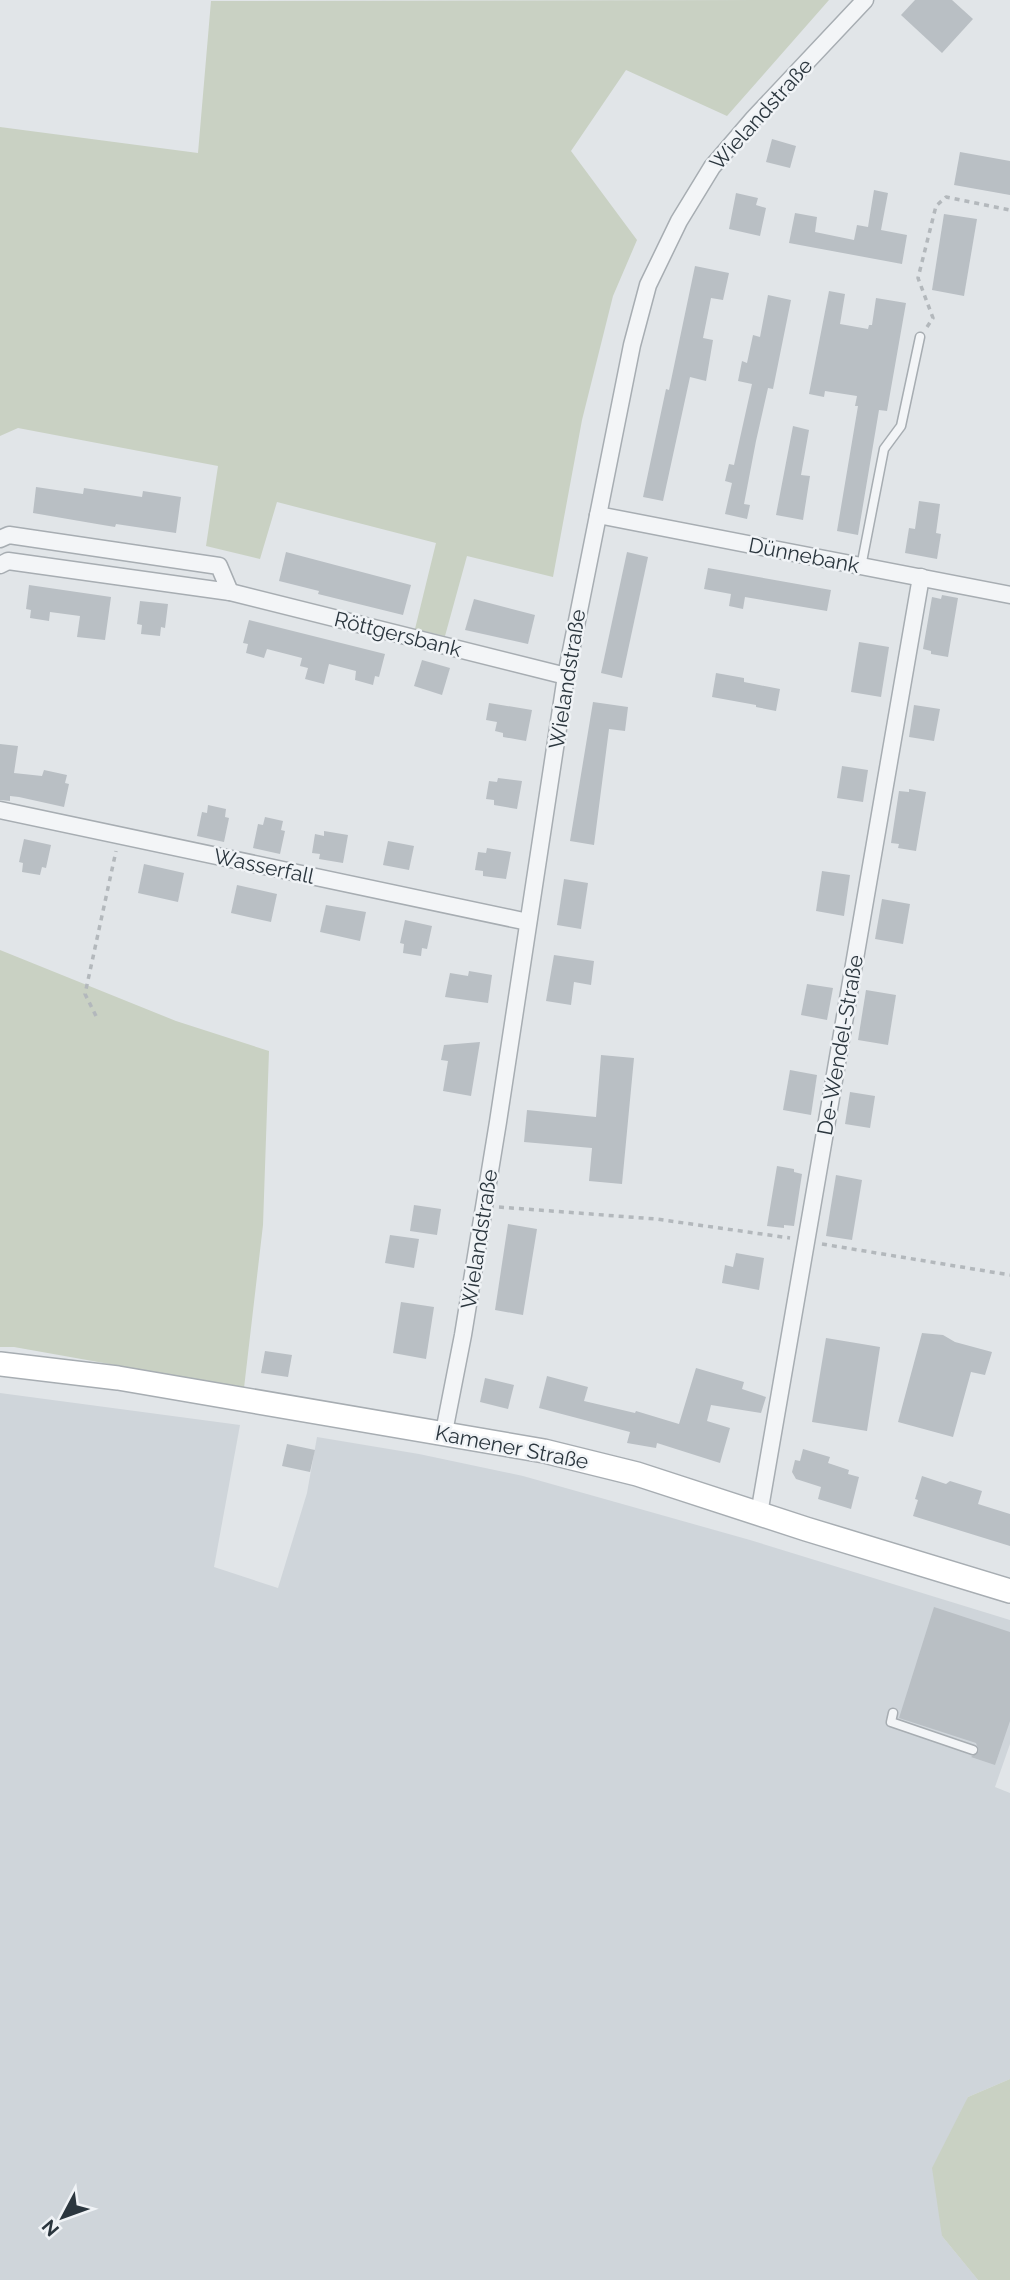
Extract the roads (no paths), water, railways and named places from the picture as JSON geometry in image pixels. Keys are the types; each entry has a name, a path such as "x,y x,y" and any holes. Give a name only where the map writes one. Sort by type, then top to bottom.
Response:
{"main road":[{"name":"Kamener Straße","path":"0,1364 118,1378 544,1451 637,1474 1010,1591"}],"street":[{"name":"Wielandstraße","path":"444,1432 484,1206 566,677 632,345 648,285 679,221 712,167 865,0"},
{"name":"Dünnebank","path":"598,515 1010,595"},
{"path":"0,539 9,535 66,542 219,566 230,592"},
{"path":"62,568 66,542"},
{"path":"83,570 88,545"},
{"path":"115,575 120,550"},
{"name":"Röttgersbank","path":"0,565 8,561 230,592 566,677"},
{"name":"De-Wendel-Straße","path":"759,1514 921,577"},
{"name":"Wasserfall","path":"0,810 528,922"}],"lane":[{"path":"861,567 884,449 901,426 920,337"},
{"path":"893,1713 891,1722 973,1750"}]}
